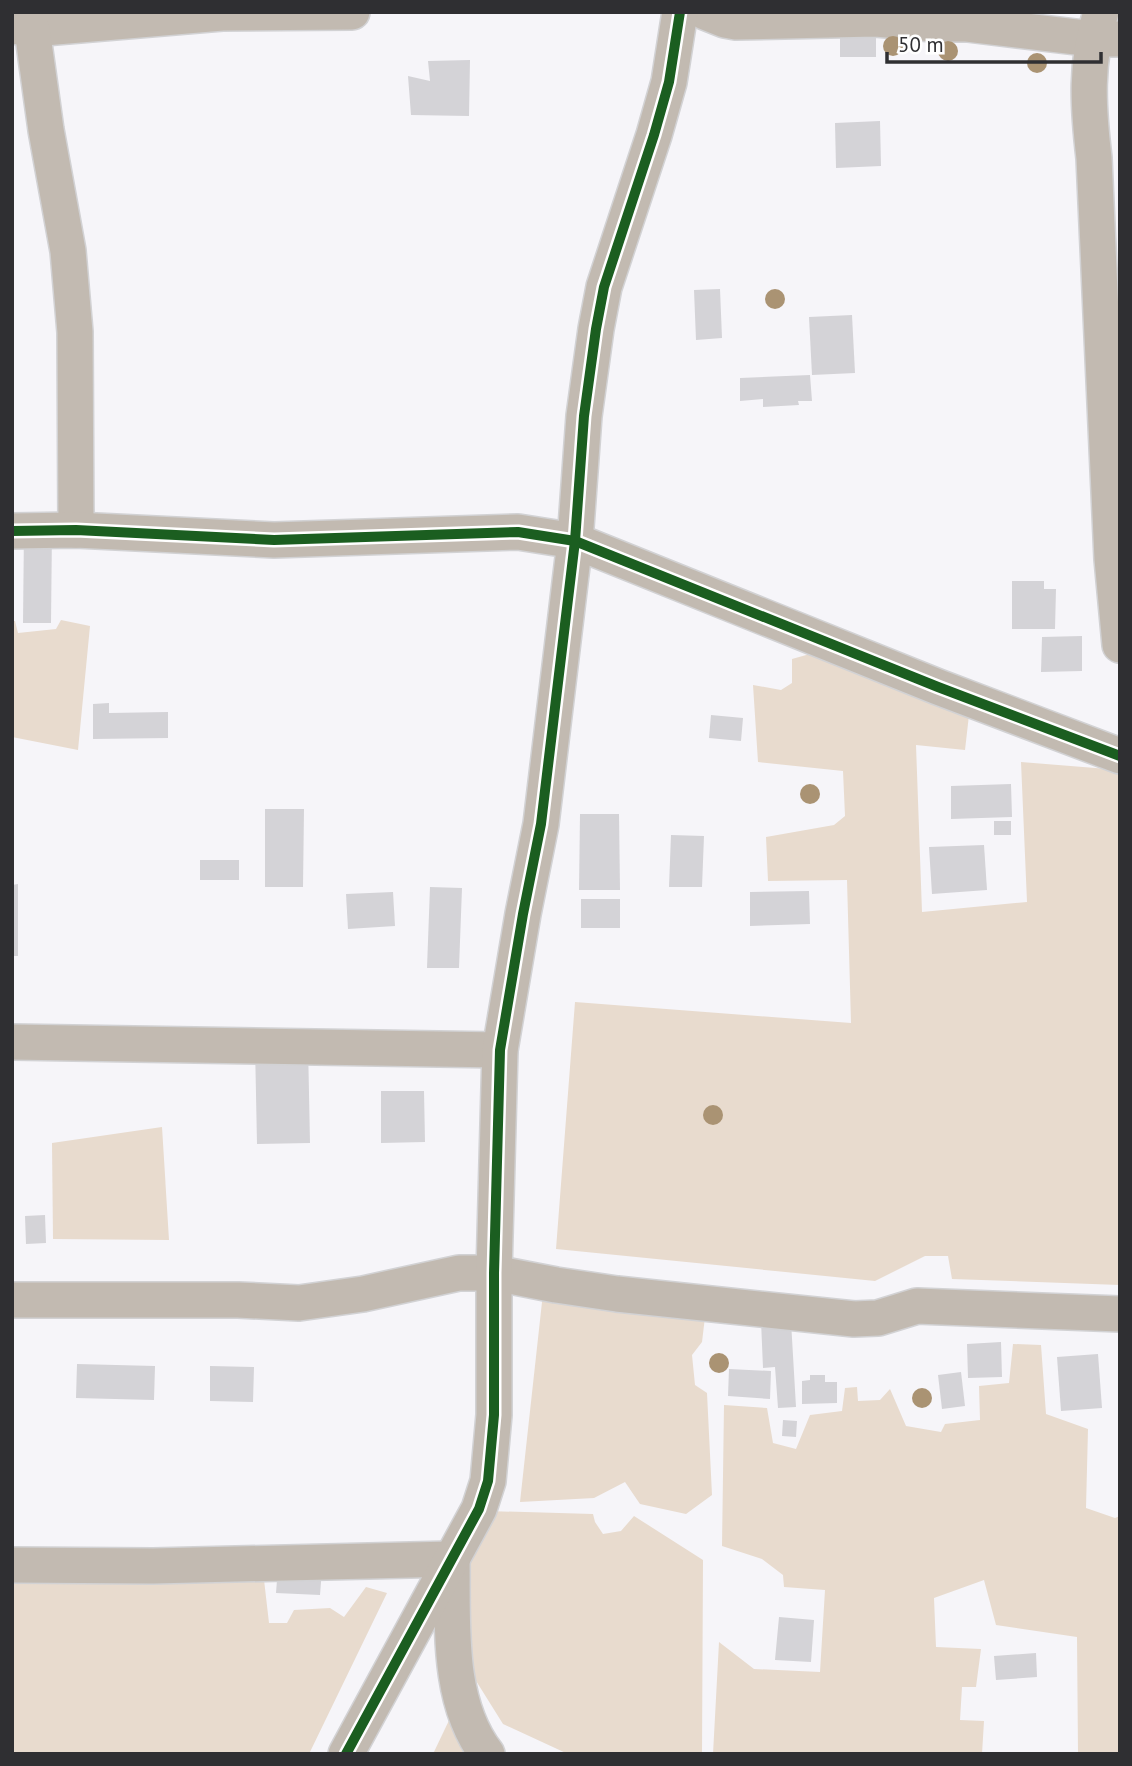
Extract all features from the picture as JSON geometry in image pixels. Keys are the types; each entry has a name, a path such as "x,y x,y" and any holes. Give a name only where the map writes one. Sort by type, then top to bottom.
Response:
{"street":[{"path":"76,530 75,332 68,251 46,130 22,28 222,13 352,12"},
{"path":"346,1754 479,1509 488,1481 494,1415 494,1273 500,1050 541,824 575,541 584,416 604,287 654,135 668,82 680,12"},
{"path":"705,12 736,22 876,19 933,24 1101,26 1088,100 1094,158 1104,341 1112,559 1120,645"},
{"path":"12,531 76,530 274,540 518,532 575,541 1120,757"},
{"path":"12,1042 500,1050"},
{"path":"12,1300 238,1300 299,1303 363,1294 459,1273 494,1273 617,1294 854,1319 878,1318 917,1306 1120,1314"},
{"path":"12,1565 153,1566 452,1559"},
{"path":"452,1559 453,1645 459,1685 466,1715 488,1754"}],"shaded area":[{"path":"61,620 90,626 78,750 12,737 12,621 15,621 18,633 56,629"},
{"path":"824,650 969,715 965,750 916,745 922,912 1027,902 1021,762 1120,770 1120,1285 952,1279 948,1256 925,1256 875,1281 556,1249 575,1002 851,1023 847,880 768,881 766,837 834,825 845,816 843,771 758,762 753,685 781,690 792,683 792,659"},
{"path":"162,1127 169,1240 53,1239 52,1143"},
{"path":"543,1293 705,1317 702,1342 692,1355 695,1385 707,1393 712,1495 686,1514 640,1504 625,1482 594,1498 520,1502"},
{"path":"1013,1344 1041,1345 1046,1414 1088,1429 1086,1508 1115,1518 1120,1516 1120,1754 1078,1753 1077,1637 996,1625 984,1580 934,1598 936,1647 981,1649 976,1687 962,1687 960,1720 984,1721 982,1754 713,1754 719,1642 754,1669 820,1672 825,1590 784,1587 783,1575 762,1559 722,1546 724,1405 767,1408 773,1443 796,1449 810,1415 842,1411 845,1388 857,1387 858,1401 880,1400 890,1389 906,1426 941,1432 945,1424 980,1420 979,1386 1009,1383"},
{"path":"488,1511 593,1514 603,1534 621,1531 634,1516 703,1560 702,1754 568,1754 503,1724 463,1660 461,1581"},
{"path":"12,1570 263,1571 269,1623 287,1623 294,1610 330,1608 344,1617 366,1587 387,1593 309,1754 12,1754"},
{"path":"453,1712 479,1754 433,1754"}],"building":[{"path":"840,22 876,22 876,57 840,57"},
{"path":"470,60 469,116 411,115 408,76 430,81 428,61"},
{"path":"880,121 881,166 836,168 835,123"},
{"path":"720,289 722,338 696,340 694,290"},
{"path":"852,315 855,373 812,375 809,317"},
{"path":"810,375 812,401 798,401 799,405 763,407 763,399 740,401 740,378"},
{"path":"24,529 52,529 51,623 23,623"},
{"path":"1012,581 1044,581 1044,589 1056,589 1055,629 1012,629"},
{"path":"1082,636 1082,671 1041,672 1042,637"},
{"path":"109,703 109,713 168,712 168,738 93,739 93,704"},
{"path":"711,715 743,718 741,741 709,738"},
{"path":"1011,784 1012,817 951,819 951,786"},
{"path":"265,809 304,809 303,887 265,887"},
{"path":"580,814 619,814 620,890 579,890"},
{"path":"994,821 1011,821 1011,835 994,835"},
{"path":"671,835 704,836 702,887 669,887"},
{"path":"984,845 987,890 932,894 929,847"},
{"path":"200,860 239,860 239,880 200,880"},
{"path":"18,884 18,956 12,956 12,885"},
{"path":"430,887 462,888 459,968 427,968"},
{"path":"809,891 810,924 750,926 750,892"},
{"path":"393,892 395,926 348,929 346,894"},
{"path":"581,899 620,899 620,928 581,928"},
{"path":"308,1044 310,1143 257,1144 255,1045"},
{"path":"381,1091 424,1091 425,1142 381,1143"},
{"path":"45,1215 46,1243 26,1244 25,1216"},
{"path":"790,1304 796,1407 778,1408 775,1367 763,1368 761,1321"},
{"path":"1001,1342 1002,1377 968,1378 967,1344"},
{"path":"1098,1354 1102,1408 1061,1411 1057,1357"},
{"path":"77,1364 155,1366 154,1400 76,1398"},
{"path":"210,1366 254,1367 253,1402 210,1401"},
{"path":"729,1369 771,1371 770,1399 728,1396"},
{"path":"961,1372 965,1406 942,1409 938,1375"},
{"path":"810,1375 825,1375 825,1382 837,1382 837,1403 802,1404 802,1381 810,1380"},
{"path":"783,1420 797,1421 796,1437 782,1436"},
{"path":"278,1567 322,1569 320,1595 276,1593"},
{"path":"779,1617 814,1620 811,1662 775,1660"},
{"path":"1036,1653 1037,1677 996,1680 994,1656"}],"cycle path":[{"path":"346,1754 479,1509 488,1481 494,1415 494,1273 500,1050 541,824 575,541 584,416 596,329 604,287 669,82 680,12"},
{"path":"12,531 76,530 274,540 518,532 575,541 938,687 1120,756"}]}
